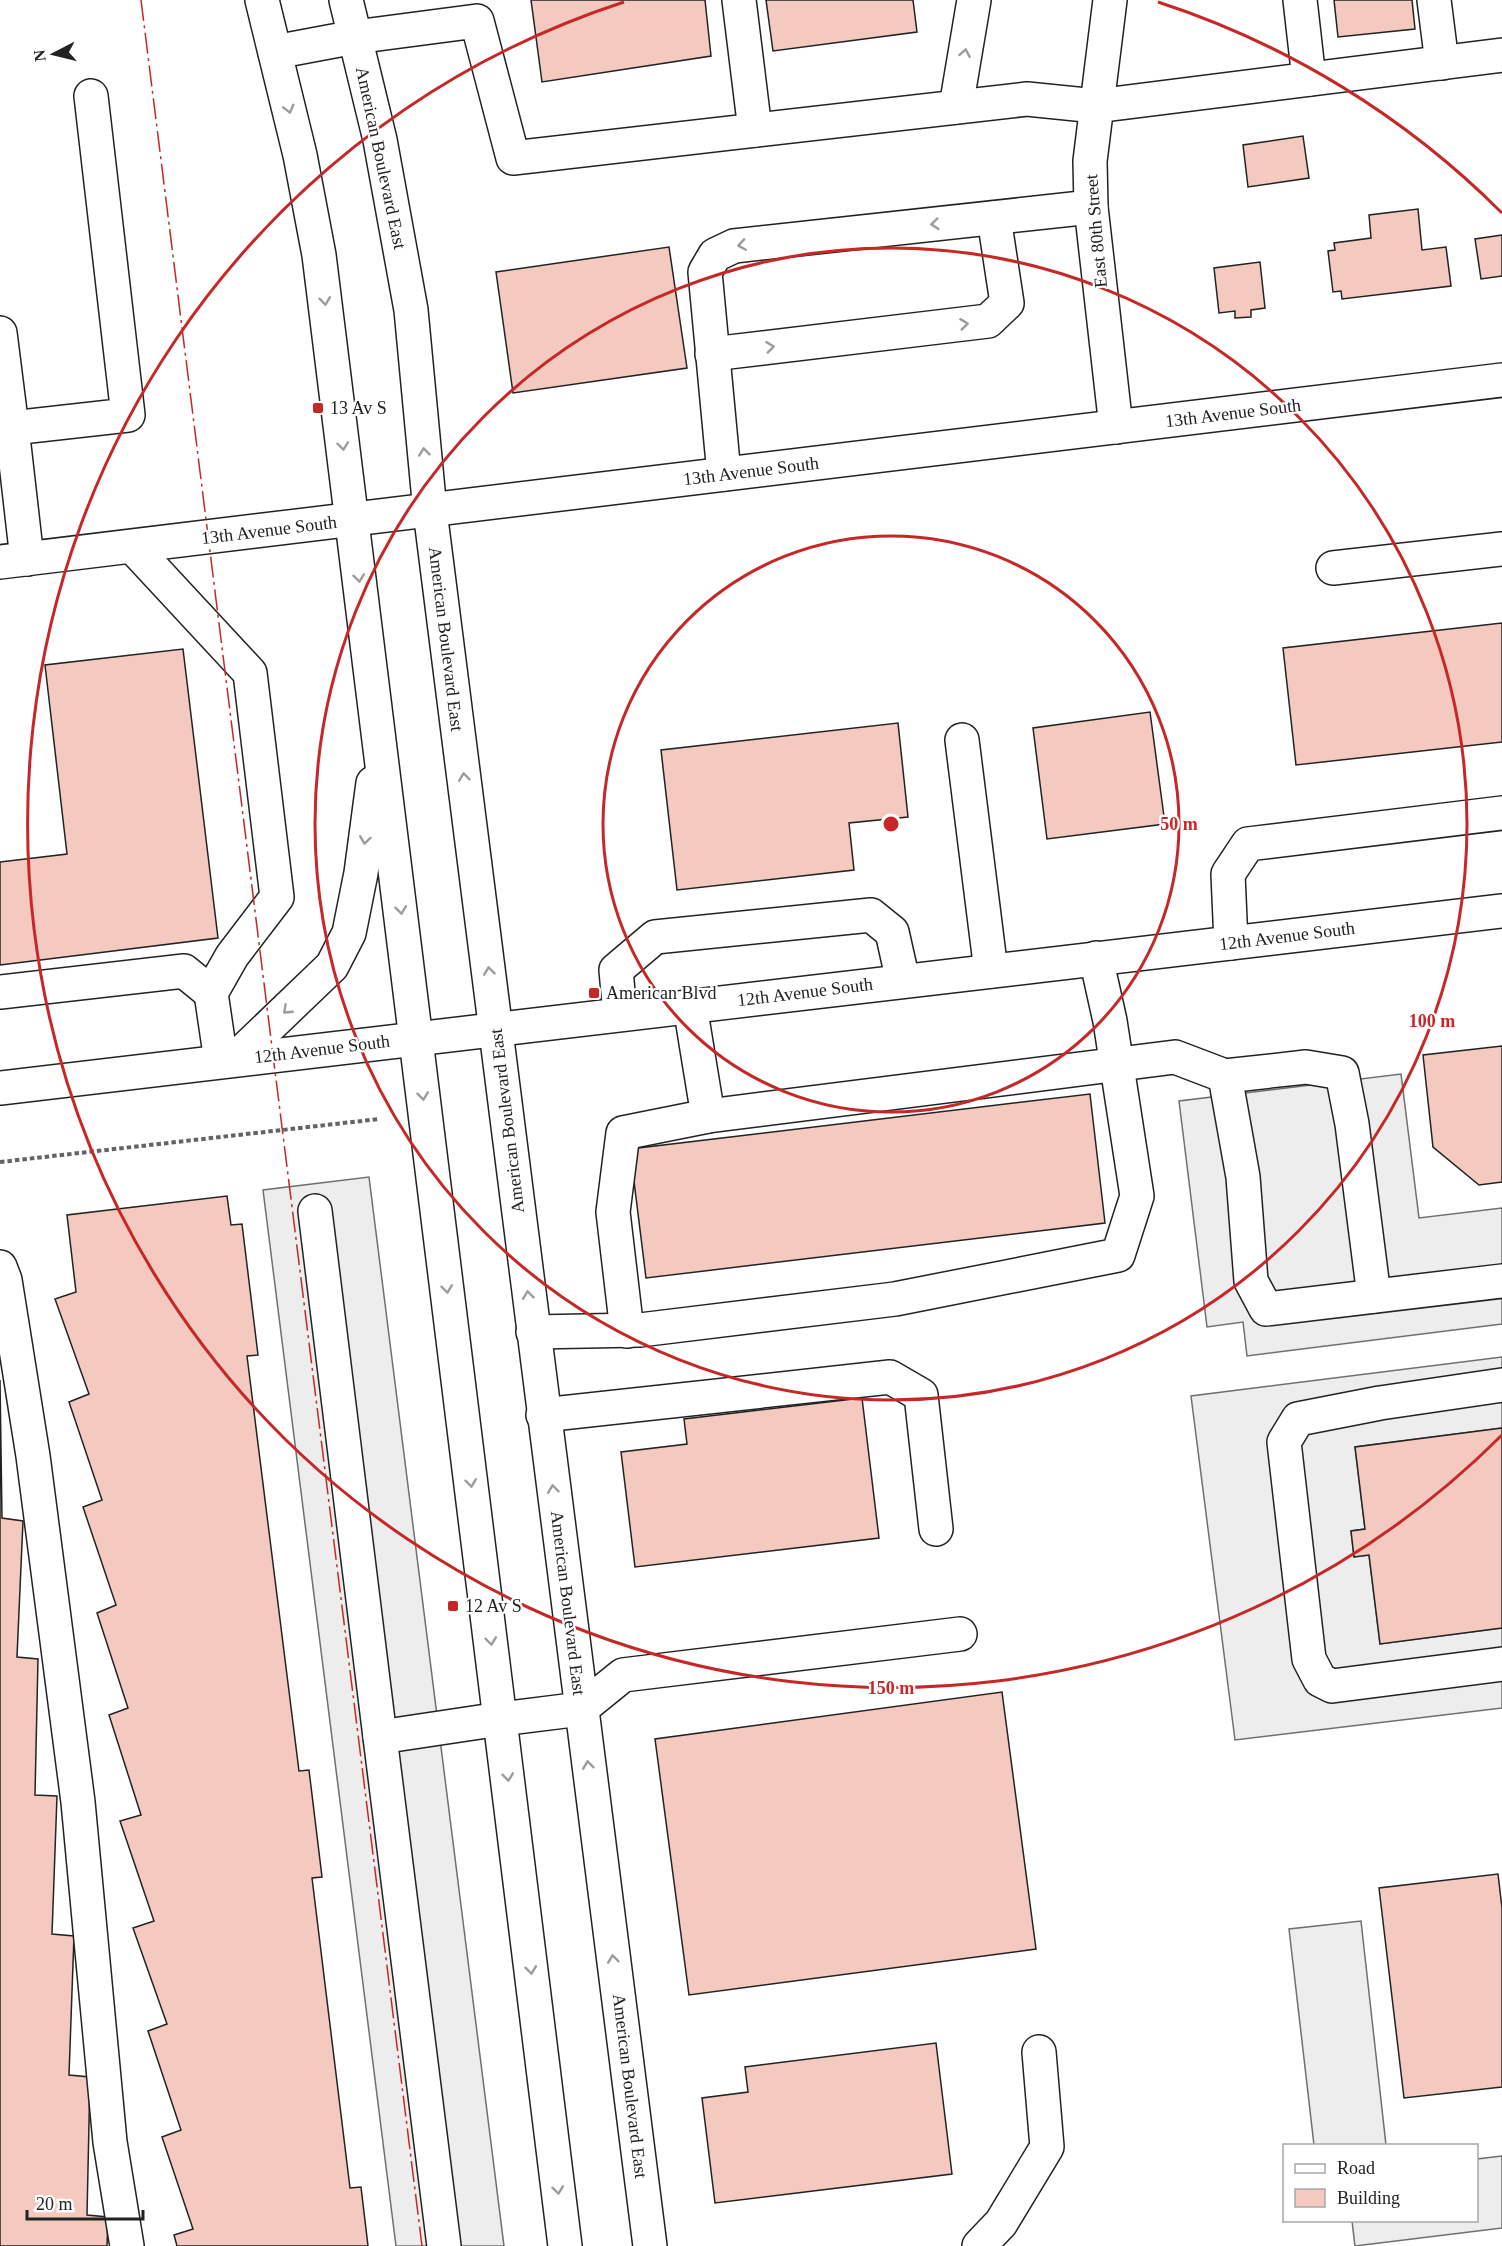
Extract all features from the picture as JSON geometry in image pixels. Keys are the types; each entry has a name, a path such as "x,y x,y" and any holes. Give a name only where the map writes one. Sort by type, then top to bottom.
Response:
{"main road":[{"path":"262,0 300,155 320,255 565,2246"},
{"name":"American Boulevard East","path":"346,0 380,140 411,310 430,511 650,2246"},
{"path":"739,0 755,130"},
{"path":"956,107 974,0"},
{"name":"East 80th Street","path":"1110,0 1090,160 1091,207 1116,427"},
{"path":"1300,0 1309,79"},
{"path":"1434,0 1442,63"},
{"path":"275,52 475,10 513,158 1027,99 1096,106 1502,55"},
{"path":"6,429 128,415 91,96"},
{"path":"724,474 705,272 716,255 734,246 1091,207"},
{"path":"712,354 988,321 1007,303 993,218"},
{"path":"0,333 13,561"},
{"name":"13th Avenue South","path":"13,561 1502,380"},
{"path":"133,547 250,674 277,897 232,956 211,993"},
{"path":"1333,568 1502,549"},
{"path":"0,992 184,971 211,993 228,1060 325,974 332,966 349,933 361,873 380,740"},
{"path":"962,740 991,971"},
{"path":"1231,943 1228,874 1248,844 1502,813"},
{"name":"12th Avenue South","path":"0,1088 417,1037 1502,911"},
{"path":"620,1014 616,970 655,937 871,915 892,932 903,981"},
{"path":"533,1332 627,1331 895,1299 1118,1255 1137,1196 1110,1021 1096,958"},
{"path":"690,1006 708,1116"},
{"path":"627,1331 613,1212 623,1133 708,1116 1175,1057 1225,1076 1306,1067 1342,1073 1352,1124 1374,1296"},
{"path":"1225,1076 1243,1177 1251,1281 1266,1309 1502,1281"},
{"path":"315,1211 444,2246"},
{"path":"0,1267 5,1280 35,1468 78,1802 110,2142 127,2246"},
{"path":"543,1415 890,1377 921,1395 936,1529"},
{"path":"1502,1385 1380,1403 1298,1419 1284,1442 1309,1659 1320,1680 1332,1686 1502,1664"},
{"path":"380,1737 581,1709 623,1675 960,1634"},
{"path":"979,2246 1001,2223 1047,2147 1040,2052"}],"path":[{"path":"0,1162 379,1119"}],"shaded area":[{"path":"1401,1074 1419,1218 1502,1208 1502,1324 1247,1356 1243,1322 1207,1327 1179,1101"},
{"path":"369,1177 504,2246 396,2246 263,1190"},
{"path":"1502,1357 1502,1428 1355,1447 1365,1529 1351,1531 1354,1557 1369,1555 1380,1644 1502,1628 1502,1708 1235,1740 1191,1396"},
{"path":"1361,1921 1386,2144 1314,2144 1289,1929"},
{"path":"1502,2156 1502,2228 1355,2246 1352,2222 1478,2222 1478,2159"}],"building":[{"path":"531,0 705,0 711,56 542,82"},
{"path":"766,0 913,0 917,32 773,51"},
{"path":"1334,0 1412,0 1415,29 1338,37"},
{"path":"1303,136 1309,178 1248,187 1243,145"},
{"path":"1418,209 1422,250 1446,247 1451,286 1342,299 1341,291 1333,292 1328,251 1335,250 1334,243 1371,238 1369,215"},
{"path":"1502,235 1502,276 1481,279 1475,239"},
{"path":"669,247 687,368 513,393 496,272"},
{"path":"1260,262 1265,308 1251,310 1251,317 1235,318 1235,311 1219,313 1214,268"},
{"path":"1502,623 1502,742 1296,765 1283,648"},
{"path":"183,649 218,938 0,965 0,862 67,854 45,665"},
{"path":"1150,712 1165,824 1047,839 1033,728"},
{"path":"898,723 908,817 849,823 854,870 677,890 661,750"},
{"path":"1502,1046 1502,1182 1479,1185 1433,1147 1423,1055"},
{"path":"1090,1094 1105,1223 646,1278 630,1149"},
{"path":"227,1196 231,1225 242,1224 258,1355 247,1356 299,1771 309,1770 322,1877 312,1878 350,2188 361,2187 368,2246 177,2246 174,2235 193,2229 162,2137 181,2130 148,2031 167,2024 133,1928 154,1921 120,1821 141,1815 109,1715 128,1708 97,1613 116,1605 83,1507 102,1500 69,1402 89,1394 55,1299 76,1292 67,1215"},
{"path":"0,1380 2,1518 23,1521 17,1657 38,1659 35,1795 57,1796 52,1934 74,1936 69,2075 90,2077 87,2215 108,2217 107,2246 0,2246"},
{"path":"862,1398 879,1538 635,1567 621,1452 687,1444 684,1419"},
{"path":"1502,1428 1502,1628 1380,1644 1369,1555 1354,1557 1351,1531 1365,1529 1355,1447"},
{"path":"1002,1692 1036,1949 689,1995 655,1739"},
{"path":"1498,1874 1502,1908 1502,2087 1404,2098 1379,1888"},
{"path":"936,2043 952,2174 715,2203 702,2098 748,2092 745,2067"}],"power":[{"path":"141,0 422,2246"}],"place":[{"name":"13 Av S","path":"318,408"},
{"name":"American Blvd","path":"594,993"},
{"name":"12 Av S","path":"453,1606"}]}
